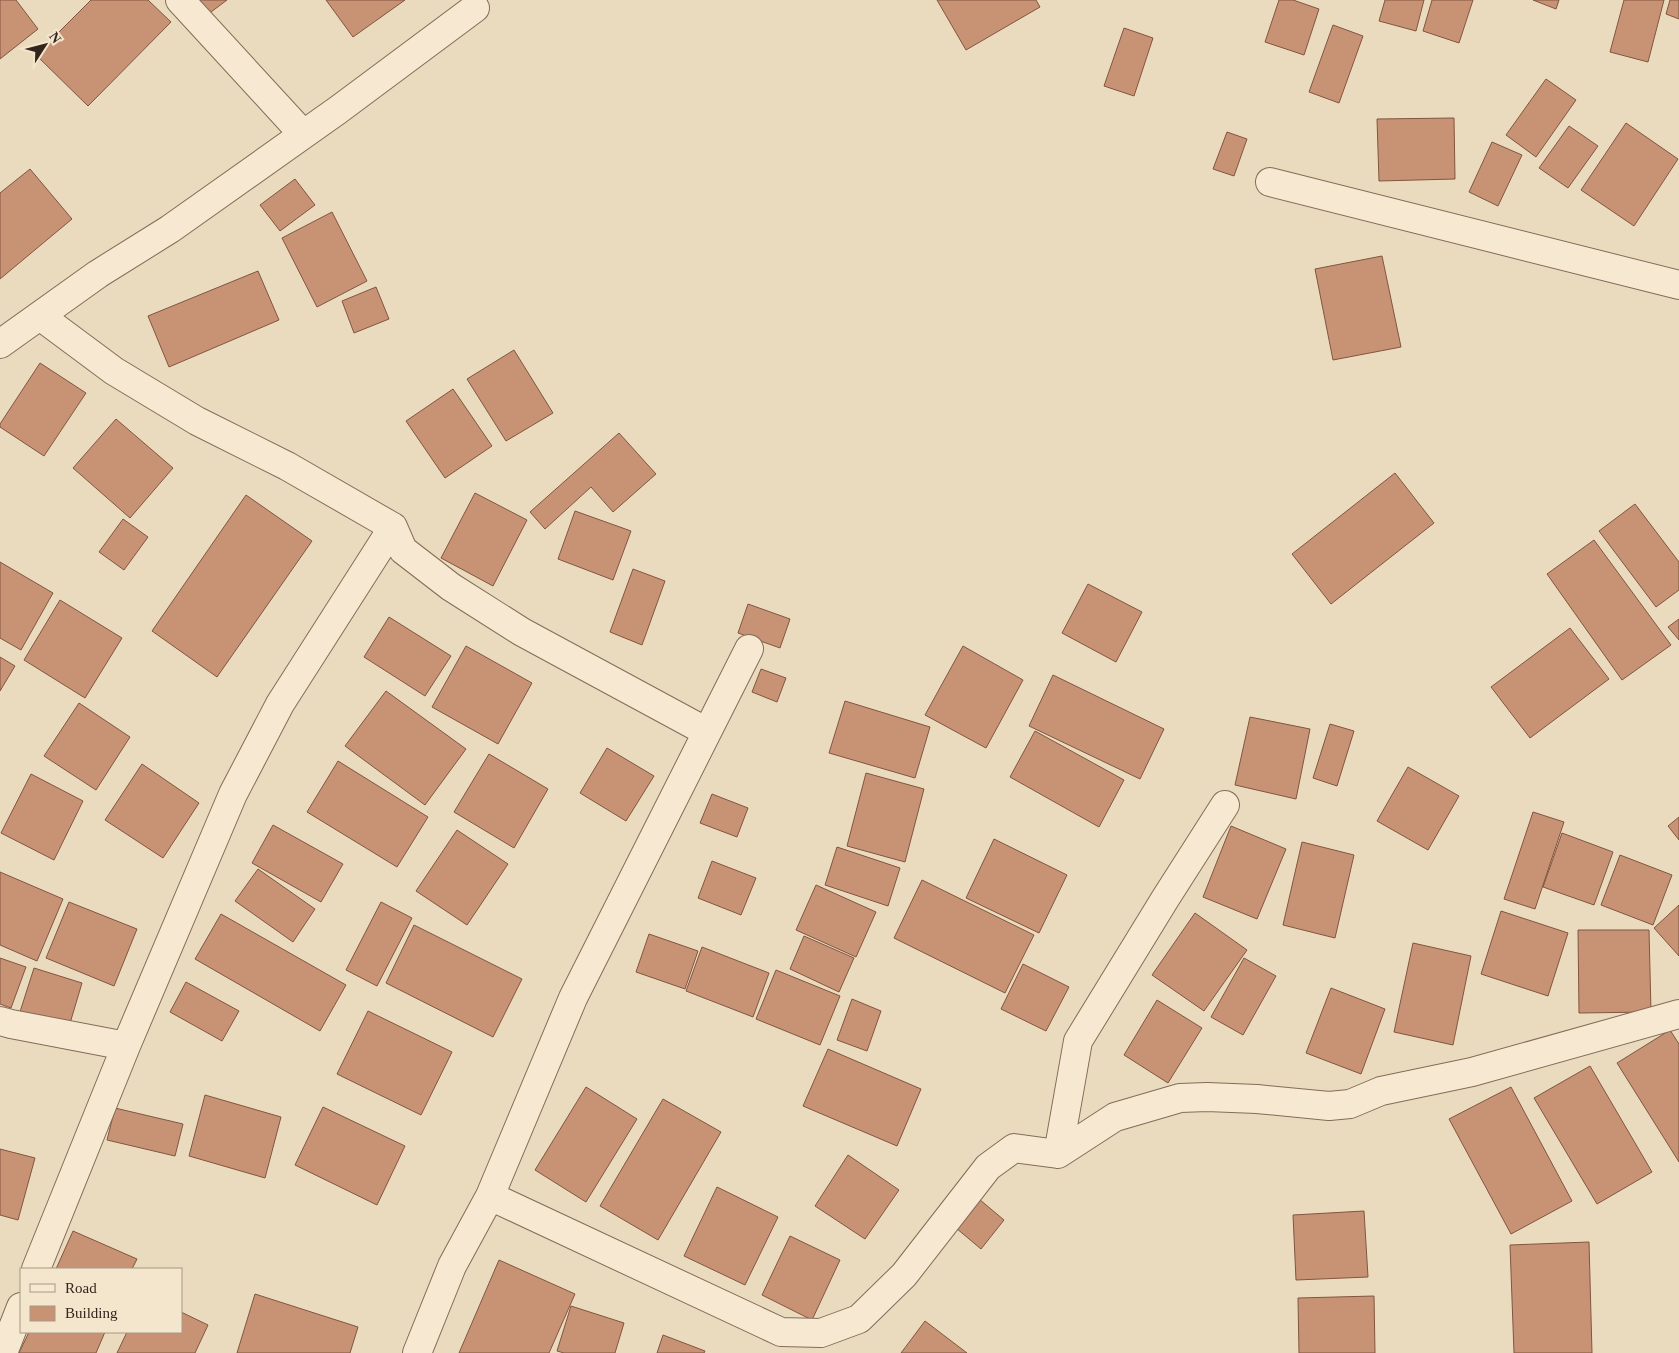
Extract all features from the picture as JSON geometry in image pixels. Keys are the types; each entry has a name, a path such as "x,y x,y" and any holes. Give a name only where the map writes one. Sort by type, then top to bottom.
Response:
{"street":[{"path":"180,0 303,134"},
{"path":"0,344 98,274 170,229 338,110 475,8"},
{"path":"1270,182 1679,284"},
{"path":"40,316 114,372 197,421 287,466 392,527 403,550 451,587 522,632 707,732"},
{"path":"36,1268 126,1046 233,794 280,704 392,527"},
{"path":"417,1353 452,1266 490,1196 573,998 748,649"},
{"path":"1058,1154 1078,1041 1164,899 1225,804"},
{"path":"490,1196 782,1332 821,1333 859,1319 904,1275 988,1167 1014,1148 1058,1154 1115,1117 1180,1098 1207,1097 1329,1106 1350,1104 1382,1092 1472,1072 1679,1014"},
{"path":"0,1020 11,1024 126,1046"},
{"path":"3,1353 20,1310"}],"building":[{"path":"0,0 16,0 38,29 0,59"},
{"path":"91,0 148,0 171,22 88,106 36,55"},
{"path":"196,0 227,0 207,15"},
{"path":"326,0 405,0 353,37"},
{"path":"937,0 1036,0 1040,7 966,50"},
{"path":"1279,0 1293,0 1319,9 1304,55 1265,42"},
{"path":"1385,0 1424,0 1416,31 1379,21"},
{"path":"1432,0 1473,0 1459,43 1423,31"},
{"path":"1533,0 1559,0 1556,9"},
{"path":"1624,0 1664,0 1648,62 1610,52"},
{"path":"1670,0 1679,0 1679,19 1666,14"},
{"path":"1333,25 1363,36 1339,103 1309,92"},
{"path":"1124,28 1153,38 1134,96 1104,86"},
{"path":"1546,79 1576,100 1536,157 1506,135"},
{"path":"1454,118 1455,179 1379,181 1377,119"},
{"path":"1626,123 1678,159 1634,226 1581,190"},
{"path":"1569,126 1598,146 1568,188 1539,168"},
{"path":"1227,132 1247,139 1234,176 1213,169"},
{"path":"1492,142 1522,155 1498,206 1469,192"},
{"path":"30,169 72,219 0,279 0,193"},
{"path":"295,179 315,205 280,231 260,205"},
{"path":"332,212 367,281 317,307 282,238"},
{"path":"1382,256 1401,347 1333,360 1315,269"},
{"path":"258,271 279,320 169,367 148,316"},
{"path":"376,287 389,319 354,333 342,301"},
{"path":"514,350 553,413 506,441 467,379"},
{"path":"40,363 86,393 44,456 0,427 0,424"},
{"path":"453,389 492,446 445,478 406,421"},
{"path":"116,419 173,468 130,518 73,468"},
{"path":"619,433 656,474 613,512 591,487 545,529 530,512"},
{"path":"1395,473 1434,523 1331,604 1292,554"},
{"path":"475,493 527,520 493,586 441,558"},
{"path":"246,495 312,541 217,677 152,631"},
{"path":"1635,504 1679,562 1679,590 1656,607 1599,531"},
{"path":"575,511 631,531 613,580 558,559"},
{"path":"123,519 148,537 124,570 99,552"},
{"path":"1594,540 1671,645 1622,680 1547,574"},
{"path":"0,562 53,593 21,650 0,638"},
{"path":"633,569 665,581 642,645 610,632"},
{"path":"1088,584 1142,612 1116,662 1062,633"},
{"path":"60,600 122,638 85,698 24,660"},
{"path":"748,604 790,619 780,648 738,633"},
{"path":"389,617 451,656 425,696 364,657"},
{"path":"1679,619 1679,640 1668,627"},
{"path":"1570,628 1609,679 1530,738 1491,687"},
{"path":"466,646 532,683 498,744 432,707"},
{"path":"963,646 1023,680 986,748 925,715"},
{"path":"0,657 15,666 0,691"},
{"path":"761,669 786,678 777,702 752,692"},
{"path":"1053,675 1164,729 1140,779 1029,726"},
{"path":"386,691 466,749 425,805 345,746"},
{"path":"845,701 930,727 915,778 829,753"},
{"path":"79,703 130,737 96,790 44,756"},
{"path":"1250,717 1310,729 1296,799 1235,785"},
{"path":"1330,724 1354,731 1337,786 1313,778"},
{"path":"1035,731 1124,780 1099,827 1010,777"},
{"path":"607,748 654,776 626,821 580,793"},
{"path":"489,754 548,789 514,848 454,812"},
{"path":"338,761 428,817 397,867 307,812"},
{"path":"142,764 199,803 163,858 105,820"},
{"path":"1408,767 1459,796 1428,850 1377,821"},
{"path":"866,773 924,789 905,862 847,846"},
{"path":"31,774 83,801 54,860 1,833"},
{"path":"712,794 748,808 737,837 700,823"},
{"path":"1533,812 1564,822 1535,909 1504,899"},
{"path":"1679,817 1679,840 1668,826"},
{"path":"273,825 343,864 321,902 252,863"},
{"path":"1231,826 1286,849 1257,919 1203,897"},
{"path":"457,830 508,864 467,925 416,891"},
{"path":"1562,833 1613,852 1594,905 1543,887"},
{"path":"994,839 1067,875 1039,933 966,898"},
{"path":"1302,842 1354,855 1335,938 1283,925"},
{"path":"837,847 900,868 888,906 825,885"},
{"path":"1620,855 1672,875 1653,925 1601,905"},
{"path":"712,861 756,878 741,915 698,898"},
{"path":"258,869 315,909 293,942 235,901"},
{"path":"0,872 63,899 37,961 0,945"},
{"path":"922,880 1034,935 1005,993 894,938"},
{"path":"816,885 876,912 856,957 796,930"},
{"path":"69,902 137,929 114,986 46,958"},
{"path":"381,902 412,918 377,986 346,970"},
{"path":"1679,905 1679,956 1654,928"},
{"path":"1501,911 1568,933 1548,996 1481,974"},
{"path":"1195,913 1247,950 1204,1011 1152,975"},
{"path":"221,914 346,985 320,1031 195,959"},
{"path":"414,925 522,979 493,1037 386,983"},
{"path":"1578,930 1649,930 1651,1012 1579,1013"},
{"path":"649,934 698,951 685,989 636,972"},
{"path":"804,936 854,958 839,992 790,969"},
{"path":"1413,943 1471,956 1453,1045 1394,1032"},
{"path":"702,947 769,973 753,1017 686,991"},
{"path":"0,958 26,967 11,1008 0,1004"},
{"path":"1244,958 1276,976 1243,1035 1211,1017"},
{"path":"1023,964 1069,987 1046,1031 1001,1009"},
{"path":"34,968 82,983 68,1030 19,1015"},
{"path":"776,970 840,996 820,1045 756,1019"},
{"path":"186,982 239,1011 222,1041 170,1012"},
{"path":"1331,988 1385,1009 1361,1074 1306,1053"},
{"path":"852,999 881,1011 867,1051 837,1040"},
{"path":"1157,1000 1202,1028 1168,1083 1124,1055"},
{"path":"368,1011 452,1052 421,1115 337,1074"},
{"path":"1670,1030 1679,1044 1679,1162 1617,1063"},
{"path":"828,1049 921,1089 897,1146 803,1106"},
{"path":"1590,1066 1652,1172 1597,1204 1534,1098"},
{"path":"586,1087 637,1119 586,1202 535,1170"},
{"path":"1511,1087 1572,1201 1511,1234 1449,1119"},
{"path":"205,1095 281,1117 265,1178 189,1156"},
{"path":"663,1099 721,1132 658,1240 600,1206"},
{"path":"323,1107 405,1146 377,1205 295,1165"},
{"path":"115,1108 183,1124 175,1156 107,1140"},
{"path":"0,1149 35,1158 18,1220 0,1215"},
{"path":"848,1155 899,1190 865,1239 815,1206"},
{"path":"717,1187 778,1217 745,1285 684,1256"},
{"path":"979,1199 1004,1220 981,1249 956,1228"},
{"path":"1364,1211 1368,1277 1296,1280 1293,1215"},
{"path":"73,1231 137,1259 132,1268 56,1268"},
{"path":"790,1236 840,1260 812,1320 762,1295"},
{"path":"1589,1242 1592,1353 1514,1353 1510,1245"},
{"path":"499,1260 575,1294 549,1353 459,1353"},
{"path":"255,1294 358,1327 350,1353 237,1353"},
{"path":"1374,1296 1375,1353 1299,1353 1298,1298"},
{"path":"571,1306 624,1323 615,1353 564,1353 557,1351"},
{"path":"182,1312 208,1325 195,1353 117,1353 127,1333 182,1333"},
{"path":"925,1321 967,1353 901,1353"},
{"path":"29,1333 105,1333 96,1353 19,1353"},
{"path":"663,1335 705,1351 704,1353 657,1353"}]}
